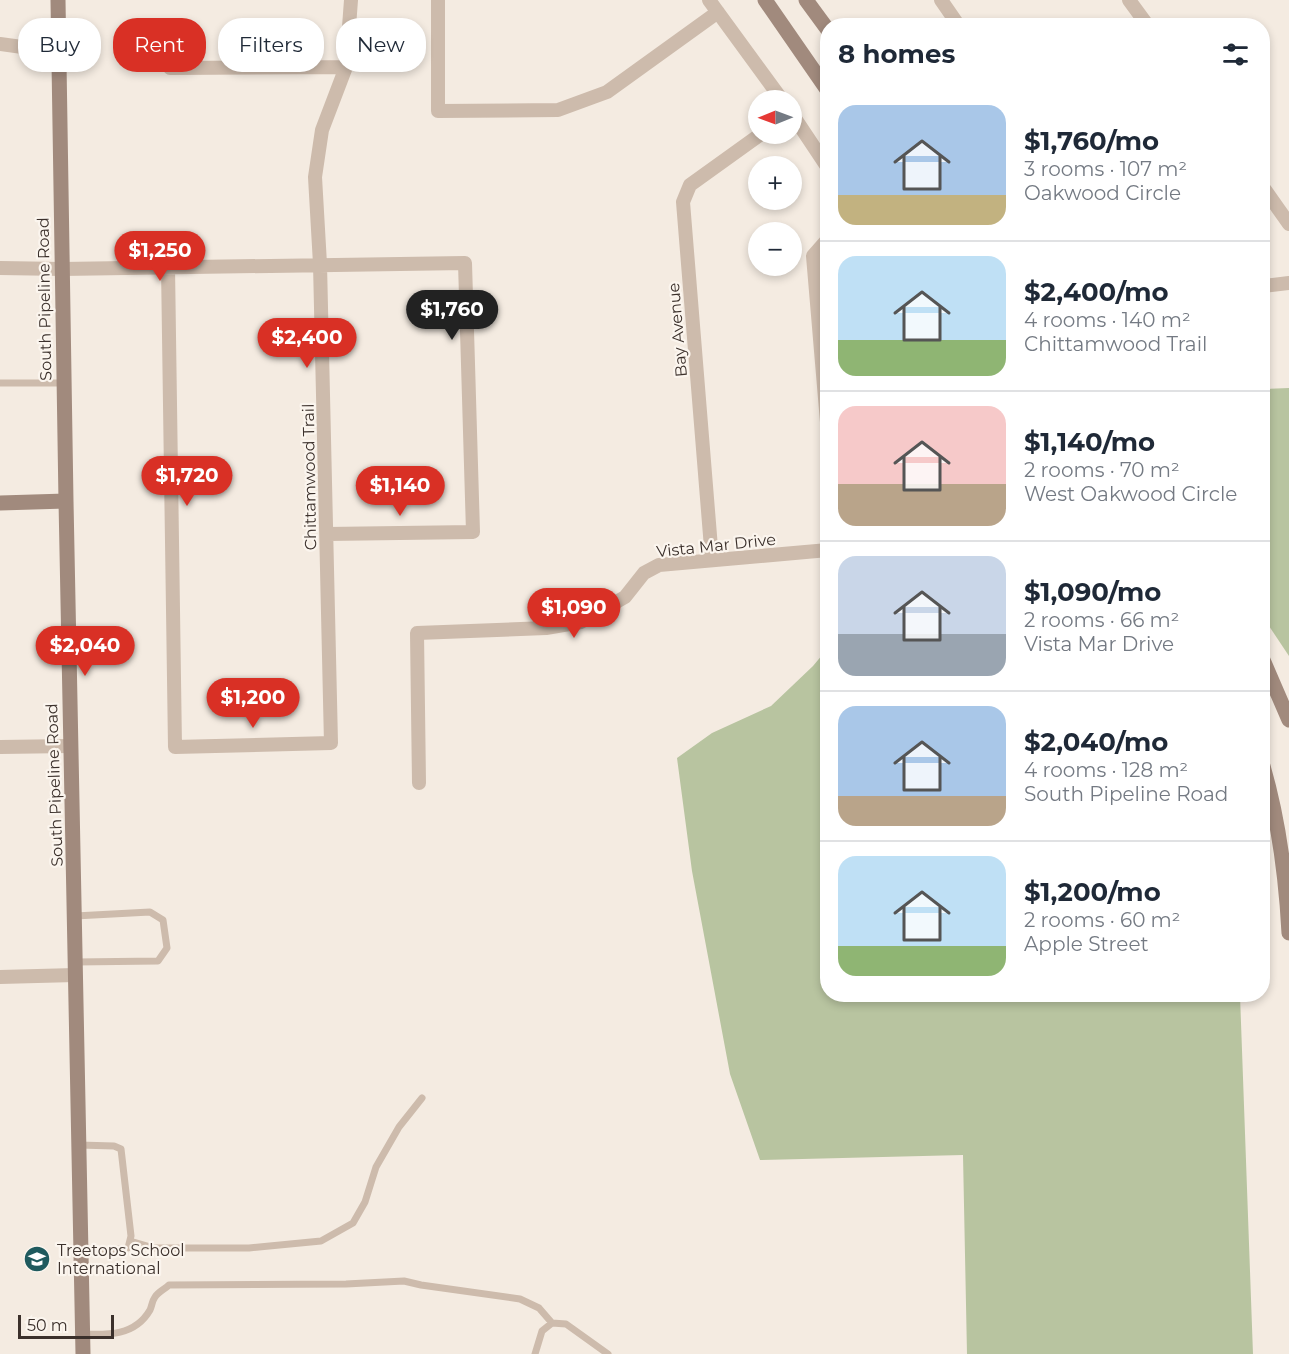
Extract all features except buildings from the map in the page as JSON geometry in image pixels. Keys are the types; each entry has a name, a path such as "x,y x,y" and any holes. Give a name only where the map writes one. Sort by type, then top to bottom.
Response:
{"street":[{"name":"South Pipeline Road","path":"58,0 58,18"},
{"name":"Chittamwood Trail","path":"350,18 351,0"},
{"path":"438,0 438,111 558,110 607,92 718,12"},
{"path":"709,0 775,90"},
{"path":"765,0 820,79"},
{"path":"806,0 820,19"},
{"path":"941,0 953,18"},
{"path":"1130,0 1142,18"},
{"path":"0,44 18,46"},
{"path":"206,68 336,67"},
{"name":"South Pipeline Road","path":"58,72 83,1354"},
{"name":"Chittamwood Trail","path":"168,267 175,747 331,743 320,264 315,177 322,130 344,72"},
{"path":"802,129 820,156"},
{"name":"Bay Avenue","path":"712,560 683,202 690,184 748,143"},
{"path":"1270,197 1289,224"},
{"path":"820,248 813,256 820,321"},
{"path":"0,268 465,263 473,532 327,534"},
{"path":"1270,285 1289,283"},
{"path":"0,503 66,501"},
{"name":"Vista Mar Drive","path":"419,783 417,633 546,628 581,622 625,597 644,573 659,565 820,551"},
{"path":"1270,674 1289,720"},
{"path":"0,747 70,746"},
{"path":"1270,796 1286,876 1289,933"},
{"path":"0,977 75,969"}],"lane":[{"path":"0,383 64,383"},
{"path":"75,916 150,912 163,920 167,948 158,960 75,969"},
{"path":"130,1241 154,1248 249,1248 321,1241 352,1223 365,1202 376,1167 399,1127 422,1098"},
{"path":"79,1145 114,1146 121,1149 131,1236 128,1248 81,1254"},
{"path":"82,1334 123,1333 133,1329 149,1311 155,1296 169,1285 346,1284 404,1281 421,1286 520,1299 538,1308 552,1323"},
{"path":"535,1354 542,1331 552,1323 566,1324 608,1354"}],"green space":[{"path":"1289,388 1289,656 1270,628 1270,389"},
{"path":"820,658 820,1002 1240,1002 1253,1354 967,1354 963,1155 760,1160 730,1074 692,871 677,758 712,733 771,706"}],"place":[{"name":"Treetops School International","path":"37,1259"}]}
